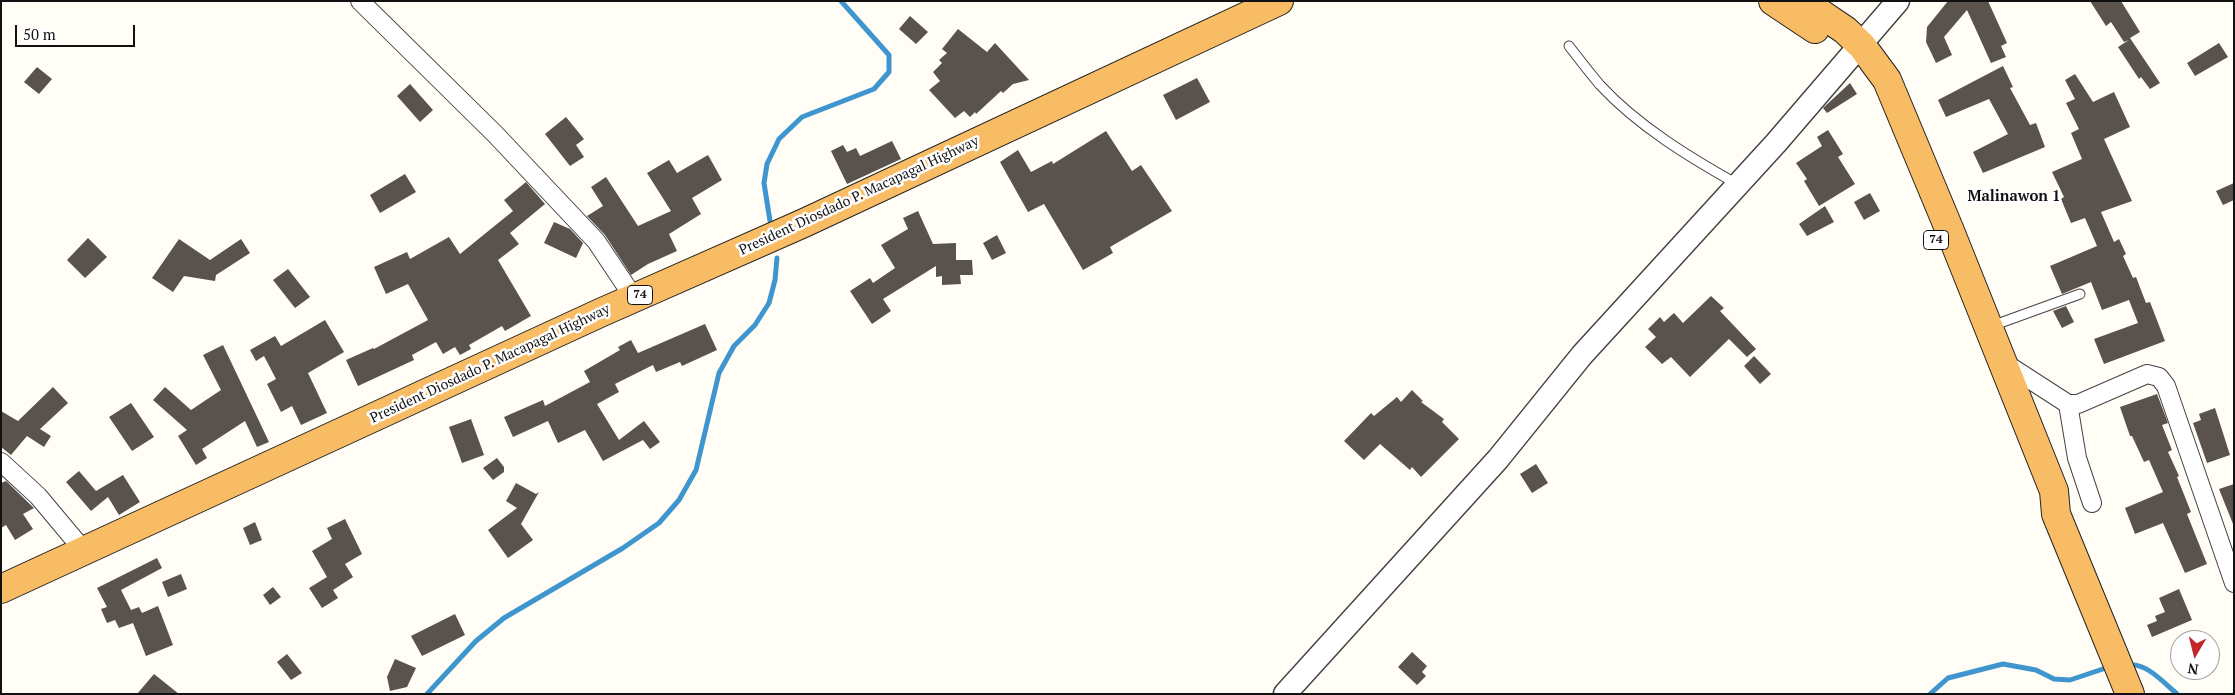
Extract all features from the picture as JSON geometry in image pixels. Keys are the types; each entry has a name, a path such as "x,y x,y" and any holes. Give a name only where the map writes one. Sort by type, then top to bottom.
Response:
{"highway":[{"name":"President Diosdado P. Macapagal Highway","path":"1,589 634,298 804,223 1279,1"},
{"name":"74","path":"1772,1 1835,43 1856,52"},
{"name":"74","path":"1802,1 1845,30 1914,164 1971,305 2041,498 2056,514"},
{"name":"74","path":"1971,305 1997,350 2054,491 2056,514 2130,694"}],"street":[{"path":"360,1 495,134 596,241 634,298"},
{"path":"1285,694 1498,459 1582,355 1856,52 1898,1"},
{"path":"1997,350 2068,404 2078,404 2147,374 2159,377 2166,386 2234,583"},
{"path":"2068,404 2077,458 2092,503"},
{"path":"1,462 38,496 84,551"}],"lane":[{"path":"1569,46 1601,85 1624,108 1682,151 1737,185"},
{"path":"1997,350 2000,323 2080,294"}],"building":[{"path":"1948,1 1988,1 2007,43 2001,46 2006,57 1991,63 1967,10 1944,37 1952,55 1936,63 1926,42 1927,27"},
{"path":"2090,1 2121,1 2140,32 2130,38 2160,83 2150,89 2141,77 2139,79 2118,47 2129,40 2124,42 2111,22 2106,26"},
{"path":"910,16 928,32 916,44 899,29"},
{"path":"958,29 987,52 995,43 1029,80 1013,84 1003,93 1001,91 976,114 975,112 970,117 964,111 955,118 929,90 940,81 933,72 942,63 939,60 947,53 942,49"},
{"path":"2219,43 2228,57 2195,76 2187,63"},
{"path":"2003,66 2013,87 2010,88 2030,125 2036,123 2045,147 1983,173 1973,152 2008,134 1989,99 1946,117 1938,100"},
{"path":"37,67 52,79 39,94 24,82"},
{"path":"2075,74 2093,102 2114,92 2130,127 2104,139 2132,201 2101,212 2114,242 2119,239 2126,254 2123,256 2133,278 2136,277 2146,303 2150,302 2165,341 2104,364 2094,339 2138,323 2129,300 2102,310 2091,282 2062,294 2050,266 2097,246 2085,218 2071,223 2061,199 2064,197 2052,172 2082,159 2071,133 2079,129 2066,103 2075,99 2065,80"},
{"path":"1197,78 1210,102 1176,120 1163,95"},
{"path":"1850,83 1857,94 1827,113 1823,108"},
{"path":"410,84 433,110 420,122 397,96"},
{"path":"566,117 584,139 576,145 584,157 570,166 545,134"},
{"path":"1828,130 1843,154 1838,157 1855,184 1819,206 1804,181 1807,179 1796,163 1822,146 1817,137"},
{"path":"1106,131 1132,171 1141,165 1172,211 1110,247 1113,253 1083,270 1044,204 1028,212 1000,162 1018,150 1031,172 1052,161 1053,164"},
{"path":"892,141 901,159 847,184 831,151 843,145 847,152 856,148 860,156"},
{"path":"708,155 722,180 692,198 701,214 669,234 677,251 648,264 631,275 605,235 587,216 603,206 591,187 606,177 638,226 671,211 647,173 669,160 677,173"},
{"path":"405,174 416,192 380,213 370,195"},
{"path":"526,182 545,204 510,233 519,244 498,260 531,316 505,331 502,326 469,345 471,349 460,355 455,347 443,354 436,342 412,355 414,360 358,386 346,360 374,349 428,320 408,284 386,294 374,267 407,252 410,259 449,237 460,254 513,211 504,200"},
{"path":"2234,183 2234,200 2223,205 2216,191"},
{"path":"1870,193 1880,211 1864,220 1854,202"},
{"path":"1825,206 1834,222 1807,236 1799,224"},
{"path":"918,211 933,244 956,243 956,260 972,260 973,275 960,275 961,284 942,285 942,276 936,277 936,266 883,299 891,311 872,324 850,291 870,278 873,283 895,268 881,245 908,229 903,218"},
{"path":"554,222 570,229 583,243 576,258 544,243"},
{"path":"997,235 1006,253 992,260 983,243"},
{"path":"88,238 107,257 85,278 67,260"},
{"path":"179,239 210,260 241,239 250,253 216,275 215,281 184,276 173,292 152,278"},
{"path":"288,269 310,297 295,308 273,280"},
{"path":"1711,296 1724,308 1720,311 1756,349 1747,357 1729,339 1690,377 1671,357 1662,364 1645,347 1656,337 1648,329 1660,317 1664,322 1674,313 1683,323"},
{"path":"2066,306 2074,322 2062,328 2053,311"},
{"path":"325,320 344,352 308,373 327,413 301,425 292,406 281,412 267,384 276,379 264,356 256,361 250,350 275,336 281,346"},
{"path":"705,324 717,350 682,366 680,362 656,372 653,365 615,384 619,392 597,404 619,440 644,421 660,442 650,449 643,440 603,461 585,430 558,443 548,421 513,437 504,417 543,400 545,406 590,382 584,371 620,350 618,347 631,340 638,353"},
{"path":"223,345 269,442 257,447 245,421 202,449 207,458 196,465 178,436 187,430 153,400 165,387 191,410 221,390 203,355"},
{"path":"1754,356 1771,374 1760,384 1744,366"},
{"path":"53,387 68,403 40,429 51,436 44,447 27,436 11,455 1,447 1,411 18,421"},
{"path":"1412,390 1423,401 1421,402 1444,419 1442,422 1459,439 1421,477 1412,467 1410,470 1380,444 1364,460 1344,441 1371,413 1374,416 1397,397 1401,402"},
{"path":"2157,394 2168,423 2162,425 2172,450 2168,452 2179,476 2177,477 2191,512 2187,514 2207,564 2185,573 2163,523 2135,534 2125,508 2163,492 2149,460 2144,462 2132,436 2130,436 2120,407"},
{"path":"131,403 154,437 132,451 109,417"},
{"path":"2215,408 2230,455 2207,463 2193,423 2201,420 2199,414"},
{"path":"471,419 484,455 462,463 449,427"},
{"path":"497,458 504,467 504,472 493,480 483,468"},
{"path":"1536,464 1548,483 1532,493 1520,474"},
{"path":"79,471 96,491 123,475 140,502 119,515 108,497 91,511 66,482"},
{"path":"6,481 34,508 23,514 33,529 15,540 6,525 1,528 1,483"},
{"path":"516,483 536,494 539,492 521,524 533,540 508,558 488,530 517,508 506,501"},
{"path":"2234,484 2234,524 2233,524 2219,489"},
{"path":"345,519 362,554 345,564 353,577 333,590 338,598 322,608 309,588 327,577 312,551 332,539 327,528"},
{"path":"255,522 262,540 250,545 243,528"},
{"path":"157,558 162,568 121,590 131,610 139,607 142,613 158,606 173,645 146,656 133,623 119,628 115,620 107,623 101,609 107,607 97,588"},
{"path":"181,574 187,589 168,597 162,582"},
{"path":"273,587 281,597 270,605 263,595"},
{"path":"2179,589 2192,620 2152,637 2147,625 2157,621 2155,616 2165,612 2159,598"},
{"path":"455,614 465,635 422,656 411,636"},
{"path":"1412,652 1427,666 1422,672 1426,676 1417,685 1398,667"},
{"path":"287,654 302,673 291,680 277,662"},
{"path":"395,659 416,668 407,687 390,691 387,677"},
{"path":"154,674 179,694 137,694"}],"waterway":[{"path":"770,221 764,183 767,164 779,139 802,117 874,89 889,72 889,55 841,1"},
{"path":"427,694 476,641 504,618 623,548 659,523 679,500 696,470 719,373 734,346 755,325 769,303 775,280 777,258"},
{"path":"1930,694 1948,678 2003,664 2036,670 2054,679 2070,680 2109,667"},
{"path":"2128,665 2135,665 2148,670 2177,694"}],"district":[{"name":"Malinawon 1","path":"2014,197"}]}
